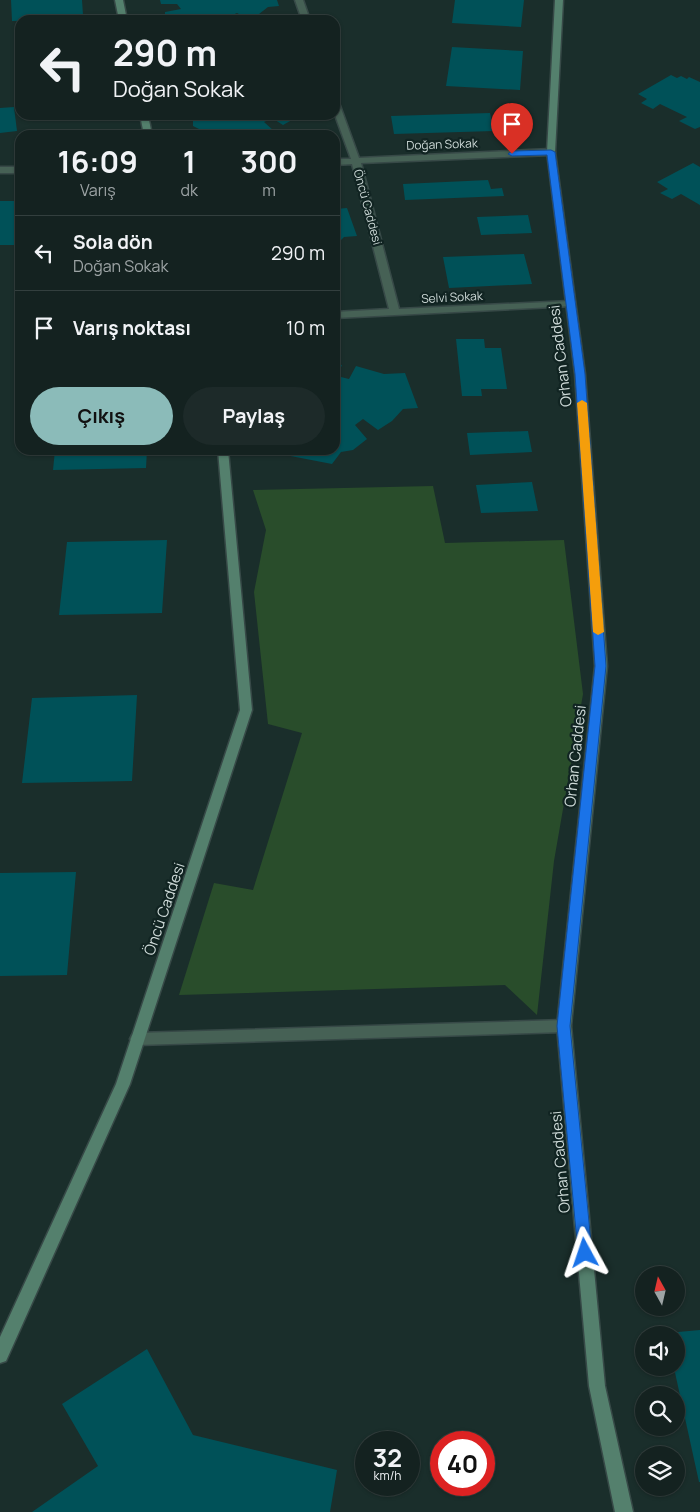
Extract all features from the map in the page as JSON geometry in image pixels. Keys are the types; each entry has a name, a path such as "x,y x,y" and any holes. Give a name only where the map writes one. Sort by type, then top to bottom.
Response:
{"street":[{"path":"119,0 122,15"},
{"path":"298,0 304,15"},
{"name":"Orhan Caddesi","path":"558,0 551,152 580,374 601,666 564,1026 598,1386 624,1512"},
{"name":"Öncü Caddesi","path":"340,117 356,161 395,312"},
{"name":"Doğan Sokak","path":"340,162 551,152"},
{"path":"0,170 15,170"},
{"name":"Selvi Sokak","path":"340,315 570,304"},
{"name":"Öncü Caddesi","path":"0,1355 123,1084 246,710 223,455"},
{"path":"138,1039 564,1026"}],"green space":[{"path":"433,486 445,543 564,540 583,694 554,861 537,1015 505,985 179,995 214,883 253,890 302,733 268,724 254,592 266,530 253,490"}],"building":[{"path":"11,0 82,0 83,15 15,15 15,21 12,21"},
{"path":"160,0 277,0 279,6 268,7 257,15 241,15 237,13 232,15 165,15 165,12 181,9 177,4 161,4"},
{"path":"455,0 524,0 521,27 452,23"},
{"path":"452,47 523,51 520,90 446,86"},
{"path":"671,75 677,78 681,76 687,79 689,77 700,82 700,127 695,129 679,121 687,117 660,104 653,109 641,103 647,99 638,94"},
{"path":"14,107 17,130 0,133 0,108"},
{"path":"490,113 494,131 394,134 391,116"},
{"path":"193,120 268,120 264,122 273,130 199,130 193,126"},
{"path":"275,120 292,120 283,125"},
{"path":"693,163 700,167 700,205 681,194 672,199 660,193 668,189 657,182"},
{"path":"488,180 491,189 502,188 504,196 405,200 403,184"},
{"path":"0,201 15,201 15,245 0,245"},
{"path":"347,208 357,236 344,237 340,241 340,209"},
{"path":"528,215 532,233 481,235 477,217"},
{"path":"524,254 532,284 449,288 443,257"},
{"path":"456,339 484,339 485,348 501,348 507,389 481,389 482,396 462,396"},
{"path":"356,366 384,374 405,373 418,408 403,409 392,421 378,430 363,419 355,425 367,439 353,450 340,453 340,377 349,379"},
{"path":"528,431 532,452 470,455 467,433"},
{"path":"54,455 147,455 146,468 53,470"},
{"path":"285,455 339,455 332,464"},
{"path":"532,482 538,511 481,513 476,485"},
{"path":"167,540 162,613 59,615 67,542"},
{"path":"137,695 132,781 22,783 32,698"},
{"path":"76,872 67,975 0,976 0,873"},
{"path":"700,1330 700,1482 685,1418 685,1386 678,1386 676,1376 685,1376 685,1331"},
{"path":"147,1349 193,1435 337,1470 330,1512 32,1512 98,1466 62,1404"}],"slow traffic":[{"path":"582,403 598,632"}],"route":[{"path":"512,154 551,152 580,374 601,666 564,1026 585,1253"}]}
